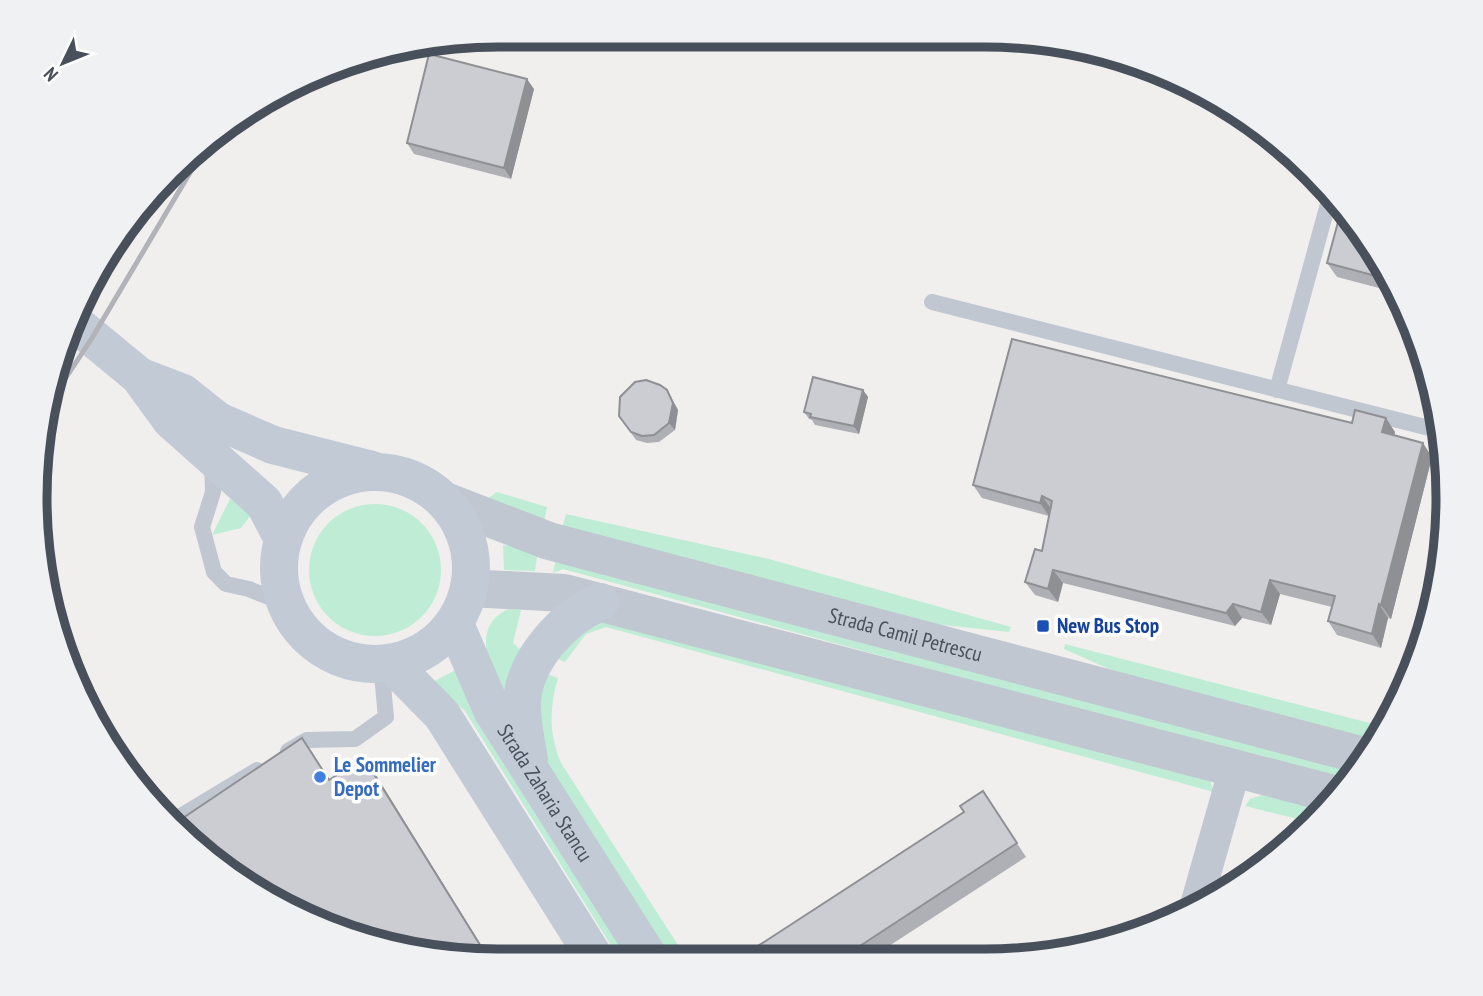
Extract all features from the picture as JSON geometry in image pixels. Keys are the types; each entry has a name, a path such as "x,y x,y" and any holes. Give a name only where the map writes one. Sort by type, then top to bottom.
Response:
{"main road":[{"path":"81,328 139,376 171,421 264,503 283,540"},
{"path":"139,376 183,393 218,421 273,445 381,472 416,481 445,501 465,533 470,551 469,588 464,606 454,624 427,649 386,664 349,661 329,653 296,624 286,604 279,561 290,523 313,494 345,476 381,472"},
{"path":"530,769 522,716 527,678 540,654 557,633 600,602"},
{"name":"Strada Zaharia Stancu","path":"454,624 483,693 644,949"},
{"path":"386,664 442,715 589,949"}],"street":[{"name":"Strada Camil Petrescu","path":"445,501 549,541 1356,754"},
{"path":"469,588 538,589 600,602 1326,792"},
{"path":"1199,894 1235,768"}],"lane":[{"path":"1277,390 1328,205"},
{"path":"932,302 1430,428"},
{"path":"212,459 213,492 202,527 214,572 226,584 249,589 286,604"},
{"path":"179,817 307,740 355,739 386,717 386,664"}],"green space":[{"path":"234,491 251,515 241,528 212,535"},
{"path":"497,492 547,507 544,522 486,500"},
{"path":"375,504 400,509 412,515 430,533 436,545 441,570 436,595 430,607 412,625 400,631 375,636 350,631 338,625 320,607 314,595 309,570 314,545 320,533 338,515 350,509"},
{"path":"566,514 769,559 1011,627 1009,632 895,620 562,529"},
{"path":"503,545 538,550 535,571 504,570"},
{"path":"557,554 1346,768 1336,780 563,569 553,573"},
{"path":"509,609 521,610 513,643 522,651 506,707 490,668 486,640 489,627 496,617"},
{"path":"596,620 1210,781 1214,792 606,627 586,634 565,662 558,659 563,648"},
{"path":"1065,644 1374,724 1361,746 1109,669 1064,649"},
{"path":"463,666 630,949 613,949 465,711 431,683"},
{"path":"547,674 558,678 552,721 554,742 561,763 681,949 661,949 549,774 540,714 541,692"},
{"path":"1262,795 1313,807 1301,820 1245,806 1250,799"}],"building":[{"path":"429,54 527,79 504,168 407,143"},
{"path":"1339,219 1377,276 1327,263"},
{"path":"1012,339 1352,423 1355,410 1386,418 1382,432 1423,443 1372,634 1328,621 1335,596 1270,580 1261,612 1233,604 1226,613 1053,570 1048,589 1025,582 1035,549 1042,551 1052,501 1042,496 1040,503 973,485"},
{"path":"813,377 863,390 854,426 810,417 811,414 804,412"},
{"path":"646,380 667,390 673,403 669,423 654,435 642,436 631,432 619,416 620,397 635,382"},
{"path":"302,738 329,780 364,758 482,948 410,940 353,925 326,914 248,873 181,819"},
{"path":"983,791 1017,843 855,949 753,949 964,812 960,806"}],"railway":[{"path":"63,383 195,165"}],"place":[{"name":"New Bus Stop","path":"1043,626"},
{"name":"Le Sommelier Depot","path":"320,777"}]}
